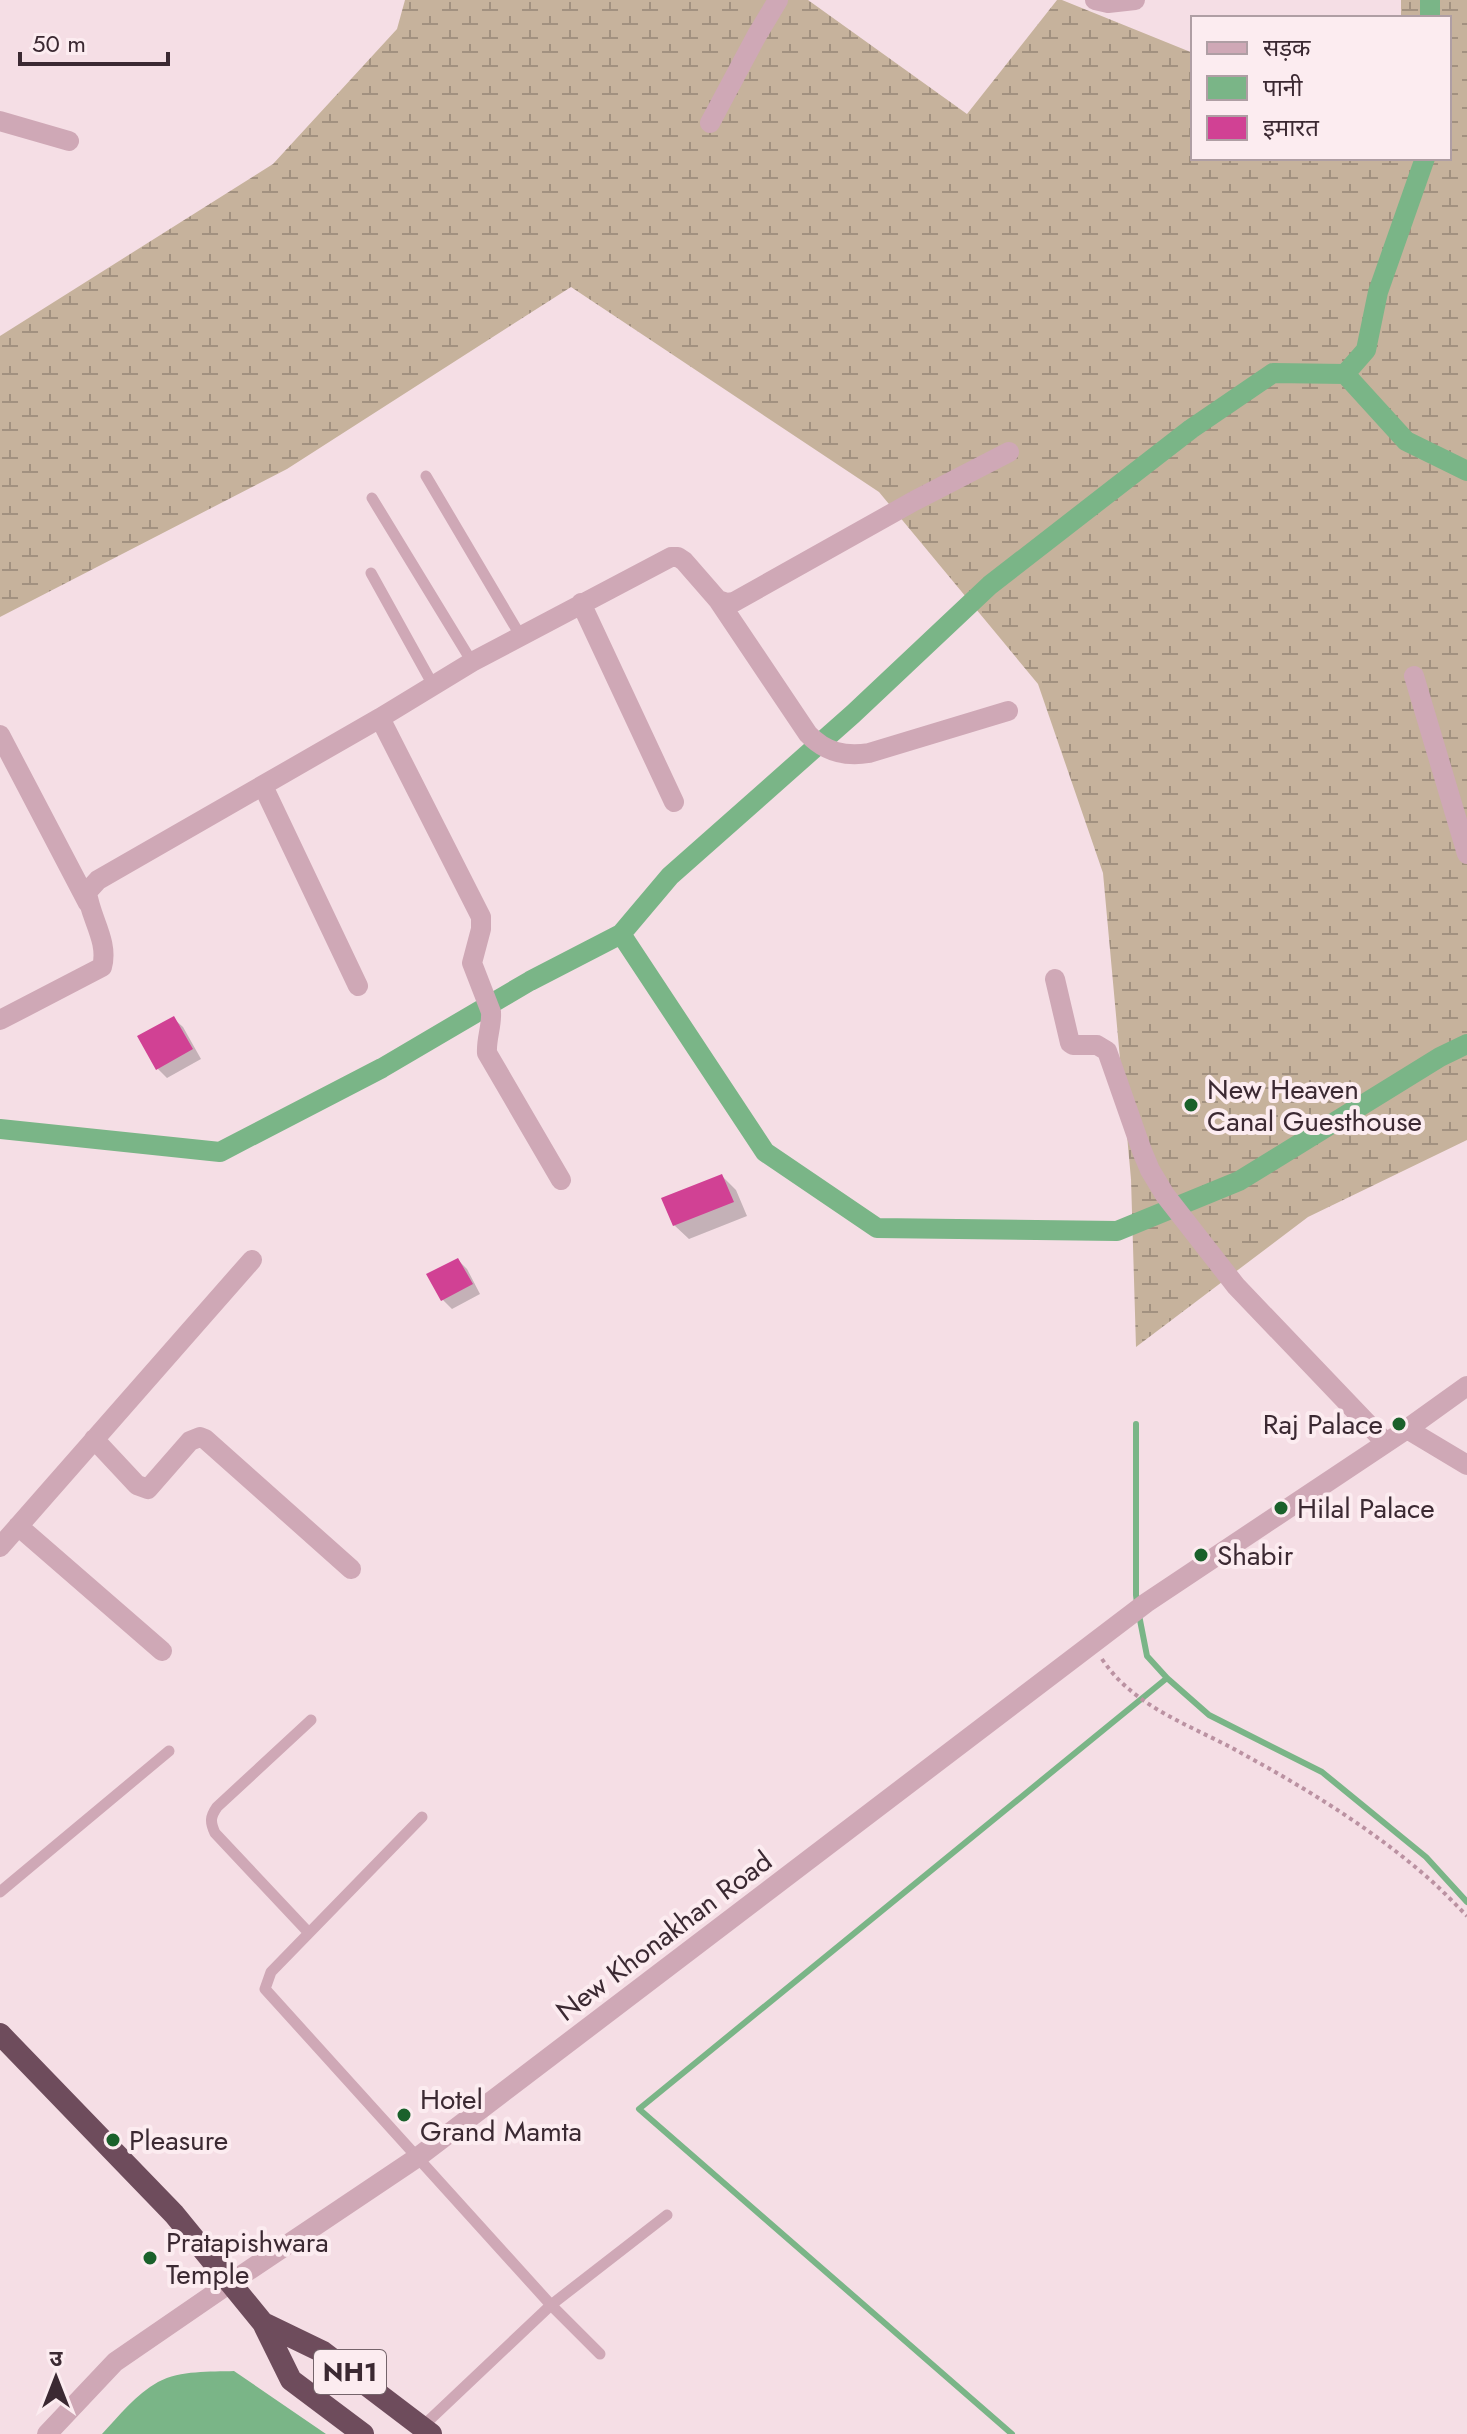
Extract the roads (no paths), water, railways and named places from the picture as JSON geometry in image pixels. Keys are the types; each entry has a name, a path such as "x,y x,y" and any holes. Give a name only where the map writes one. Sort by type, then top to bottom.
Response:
{"highway":[{"name":"NH1","path":"0,2034 174,2214 263,2323 291,2380 363,2434"},
{"name":"NH1","path":"263,2323 323,2352 426,2430"}],"street":[{"path":"710,123 778,0"},
{"path":"1095,0 1108,3 1135,0"},
{"path":"0,121 69,141"},
{"path":"718,600 734,602 914,501 1009,452"},
{"path":"88,903 87,892 98,880 472,662 671,557 684,561 718,600 814,741 836,753 854,756 869,753 1008,711"},
{"path":"581,603 674,802"},
{"path":"1414,676 1467,854"},
{"path":"380,718 481,917 472,963 491,1012 486,1046 491,1064 561,1180"},
{"path":"0,735 88,903 105,957 102,967 0,1020"},
{"path":"263,786 358,986"},
{"path":"1055,979 1070,1043 1101,1045 1107,1051 1142,1151 1165,1195 1236,1286 1386,1443"},
{"path":"0,1547 252,1260"},
{"name":"New Khonakhan Road","path":"47,2434 115,2362 418,2157 1146,1603 1467,1386"},
{"path":"1407,1429 1467,1465"},
{"path":"94,1439 137,1485 148,1489 190,1441 200,1437 205,1439 351,1569"},
{"path":"18,1526 162,1651"}],"lane":[{"path":"426,476 520,635"},
{"path":"372,498 472,662"},
{"path":"371,573 433,685"},
{"path":"309,1933 215,1833 210,1823 217,1807 311,1720"},
{"path":"0,1892 169,1751"},
{"path":"422,1817 271,1972 265,1989 551,2305 600,2354"},
{"path":"426,2430 551,2305 667,2215"}],"water":[{"path":"234,2371 326,2434 102,2434 135,2399 158,2382 186,2374"}],"waterway":[{"path":"1430,0 1430,16"},
{"path":"0,1129 220,1152 382,1068 530,981 621,934 670,876 853,714 990,585 1191,429 1273,373 1345,374 1366,350 1378,292 1424,160"},
{"path":"1345,374 1406,441 1467,471"},
{"path":"621,934 765,1152 877,1228 1117,1231 1239,1181 1440,1057 1467,1044"},
{"path":"1136,1424 1137,1604"},
{"path":"1139,1615 1147,1656 1209,1715 1322,1772 1426,1857 1467,1902"},
{"path":"1012,2434 639,2109 1167,1678"}],"place":[{"name":"New Heaven Canal Guesthouse","path":"1191,1105"},
{"name":"Raj Palace","path":"1399,1424"},
{"name":"Hilal Palace","path":"1281,1508"},
{"name":"Shabir","path":"1201,1555"},
{"name":"Hotel Grand Mamta","path":"404,2115"},
{"name":"Pleasure","path":"113,2140"},
{"name":"Pratapishwara Temple","path":"150,2258"}]}
